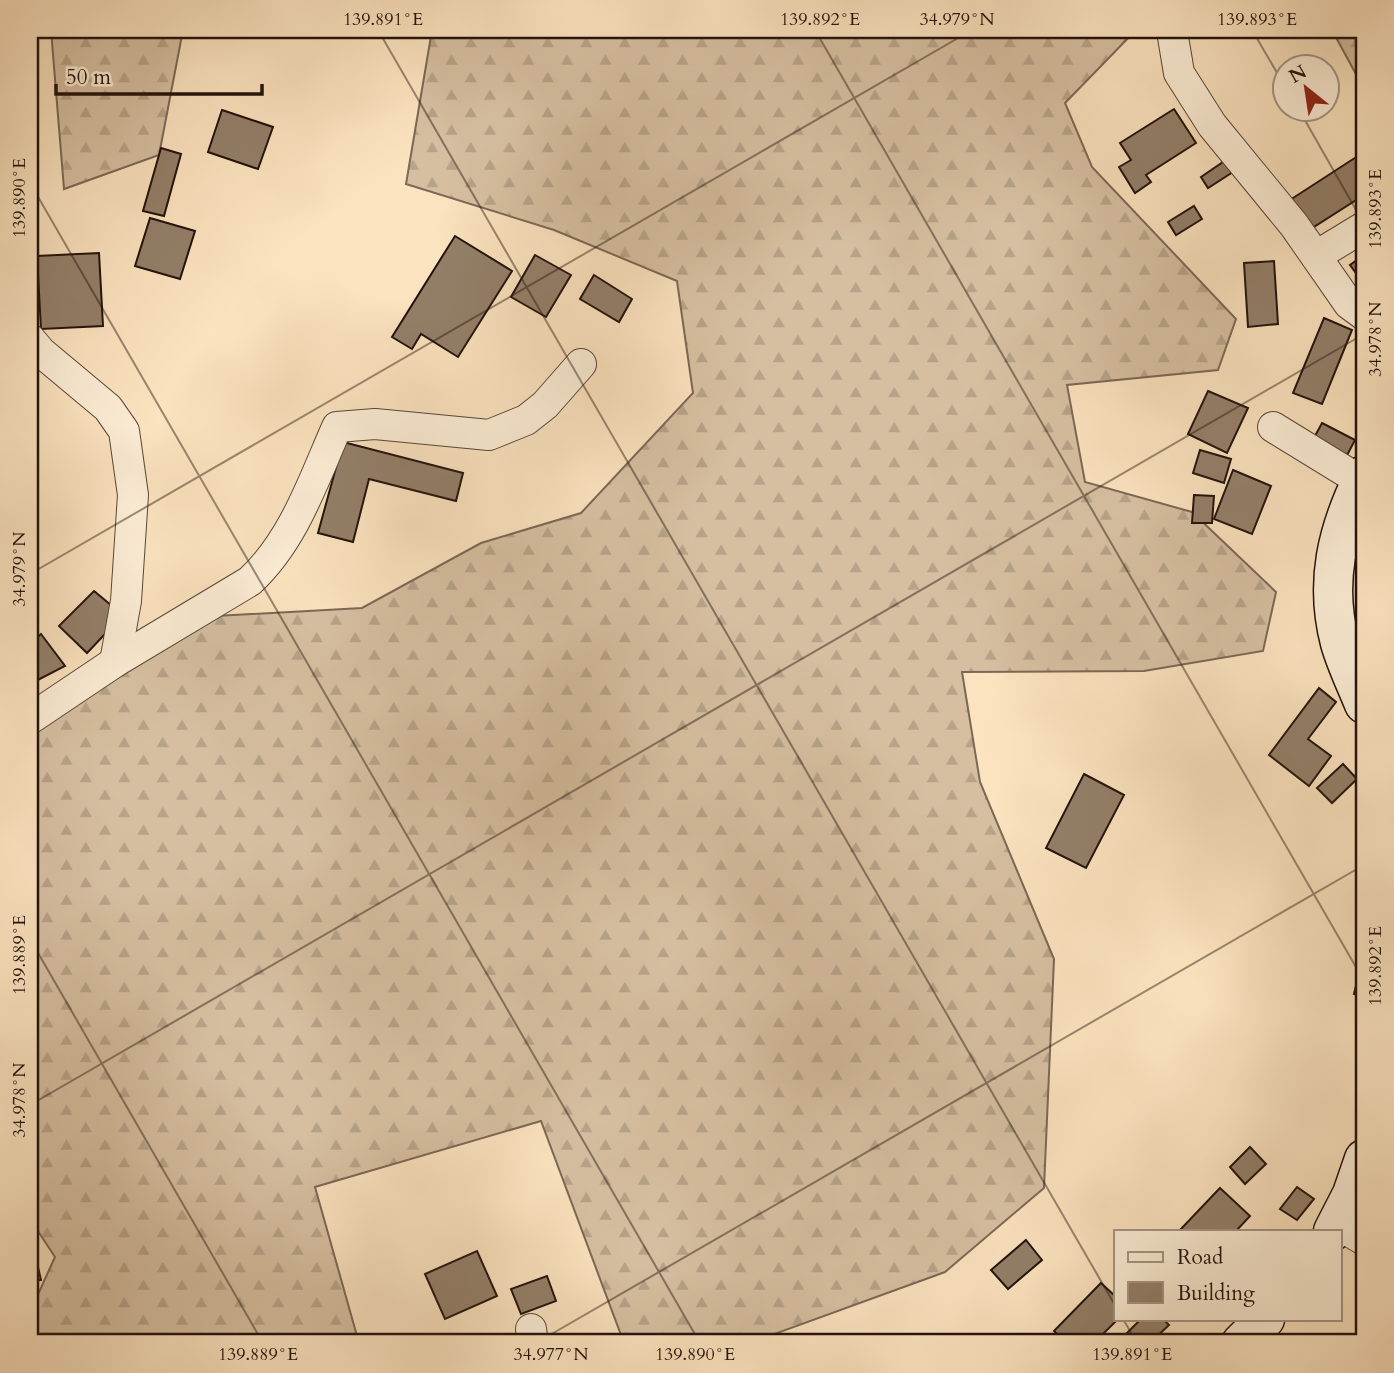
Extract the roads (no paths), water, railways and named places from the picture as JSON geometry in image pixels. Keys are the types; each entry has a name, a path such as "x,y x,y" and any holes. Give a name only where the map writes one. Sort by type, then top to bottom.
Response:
{"main road":[{"path":"1363,478 1342,528 1331,587 1340,645 1364,704"},
{"path":"1345,1232 1352,1194 1364,1159"},
{"path":"1241,1343 1264,1320"}],"street":[{"path":"1173,37 1179,73 1212,125 1294,225 1349,304 1364,314"},
{"path":"1316,256 1362,228"},
{"path":"30,339 41,352 108,408 124,431 134,495 126,601 116,662"},
{"path":"30,719 116,662 250,580 264,568 290,531 337,427 374,424 489,435 526,420 545,405 581,363"},
{"path":"1273,427 1363,478"}]}
